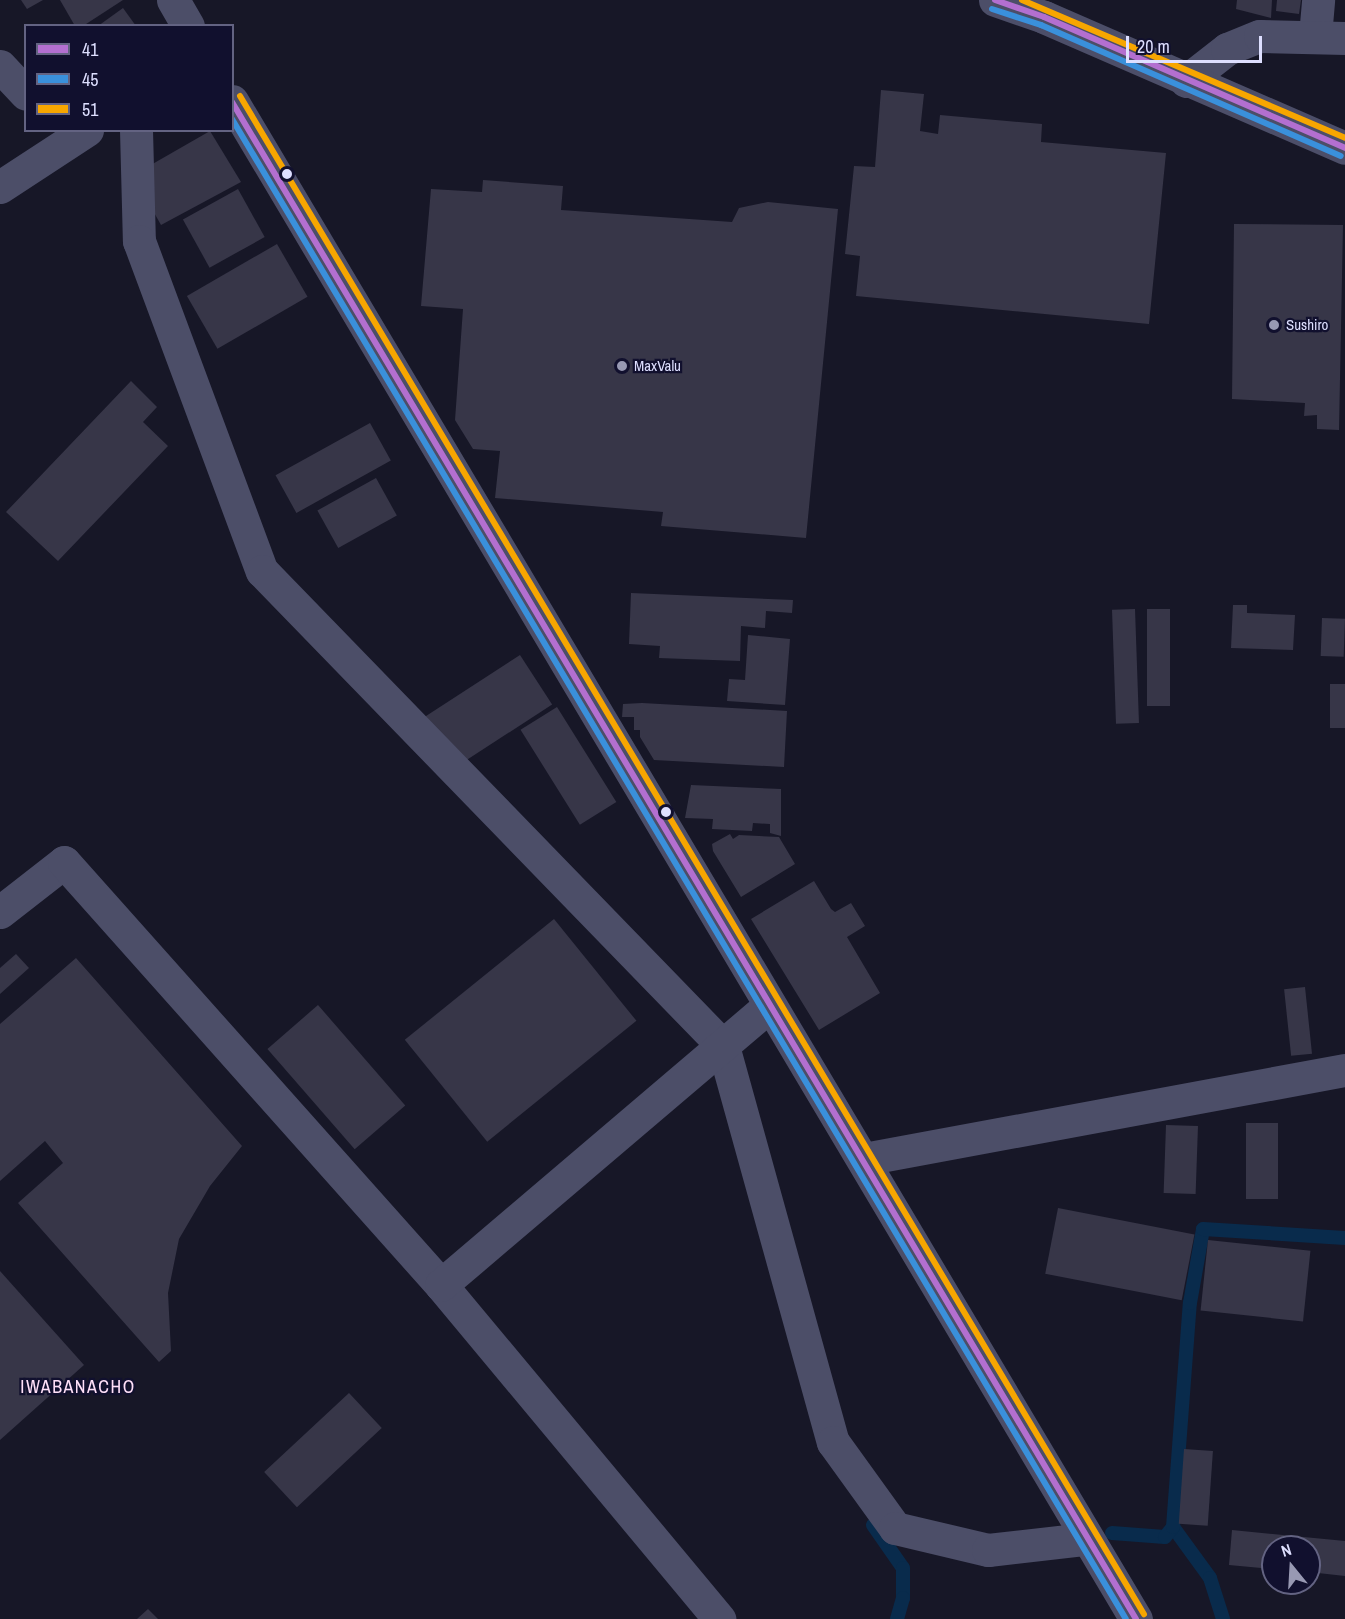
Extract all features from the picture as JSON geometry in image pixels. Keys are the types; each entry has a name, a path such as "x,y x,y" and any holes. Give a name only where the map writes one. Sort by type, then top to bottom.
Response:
{"street":[{"path":"173,0 187,24"},
{"path":"995,0 1044,17 1186,81 1345,148"},
{"path":"1186,81 1227,49 1260,36 1330,37 1318,0"},
{"path":"0,66 24,92"},
{"path":"234,104 769,1006 864,1159 1085,1539 1136,1619"},
{"path":"136,132 139,241 262,571 723,1046 833,1442 894,1528 988,1550 1085,1539"},
{"path":"0,187 71,134"},
{"path":"0,912 64,862 441,1285 719,1619"},
{"path":"441,1285 769,1006"},
{"path":"864,1159 1345,1070"}],"building":[{"path":"21,0 43,0 27,9"},
{"path":"60,0 123,0 86,24 74,24"},
{"path":"1237,0 1272,0 1271,18 1236,9"},
{"path":"1277,0 1301,0 1299,14 1276,11"},
{"path":"123,8 135,24 101,24"},
{"path":"881,90 924,94 920,131 938,134 940,115 1042,124 1041,142 1166,153 1149,324 856,296 860,256 845,254 854,166 875,167"},
{"path":"211,132 241,182 161,225 148,202 149,166"},
{"path":"483,180 563,186 561,210 732,222 739,208 768,202 838,209 806,538 661,526 663,512 495,498 500,451 473,449 455,420 463,309 421,306 431,189 482,192"},
{"path":"238,189 265,237 210,268 183,220"},
{"path":"1234,224 1343,225 1339,430 1317,429 1317,415 1304,416 1305,403 1232,399"},
{"path":"277,244 308,297 217,349 187,296"},
{"path":"131,381 157,407 143,422 168,446 58,561 6,512"},
{"path":"370,423 391,461 296,513 276,475"},
{"path":"376,478 397,516 338,548 317,510"},
{"path":"631,593 793,600 792,613 766,611 765,628 741,626 740,661 659,658 660,646 629,644"},
{"path":"1233,605 1247,605 1247,613 1295,615 1293,650 1231,648"},
{"path":"1135,609 1139,723 1116,724 1112,610"},
{"path":"1147,609 1170,609 1170,706 1147,706"},
{"path":"1322,618 1345,619 1344,657 1321,656"},
{"path":"748,635 790,639 785,705 727,701 729,679 745,680"},
{"path":"520,655 552,704 453,769 421,719"},
{"path":"1330,684 1345,684 1345,728 1330,728"},
{"path":"642,703 787,711 784,767 654,760 640,737 640,730 634,730 634,717 622,717 623,704"},
{"path":"557,707 616,802 580,825 521,730"},
{"path":"691,785 781,789 781,836 770,833 770,824 753,823 752,831 712,829 713,819 685,818"},
{"path":"730,834 733,839 739,835 779,837 795,864 741,897 713,851 712,844"},
{"path":"814,881 831,909 835,912 851,903 865,926 847,937 880,993 819,1030 751,919"},
{"path":"554,919 636,1021 487,1142 405,1040"},
{"path":"16,954 29,968 0,994 0,968"},
{"path":"76,958 242,1146 210,1186 179,1239 168,1293 171,1351 159,1362 18,1203 63,1163 45,1141 0,1181 0,1024"},
{"path":"1305,987 1312,1054 1291,1056 1284,989"},
{"path":"318,1005 405,1105 355,1149 267,1049"},
{"path":"1246,1123 1278,1123 1278,1199 1246,1199"},
{"path":"1166,1125 1198,1126 1196,1194 1164,1193"},
{"path":"1058,1208 1194,1235 1182,1300 1045,1274"},
{"path":"1208,1240 1310,1251 1303,1321 1201,1311"},
{"path":"0,1271 84,1365 0,1440"},
{"path":"349,1393 382,1428 297,1507 264,1472"},
{"path":"1184,1449 1213,1451 1208,1526 1179,1524"},
{"path":"1232,1530 1283,1535 1261,1535 1261,1568 1229,1565"},
{"path":"1321,1539 1345,1541 1345,1576 1321,1573"},
{"path":"148,1609 158,1619 137,1619"}],"waterway":[{"path":"1112,1533 1165,1537 1173,1527 1190,1303 1203,1229 1345,1238"},
{"path":"873,1525 903,1568 903,1598 897,1619"},
{"path":"1173,1527 1210,1578 1223,1619"}],"transit line":[{"name":"41","path":"995,0 1044,17 1345,148"},
{"name":"51","path":"1022,0 1345,138"},
{"name":"45","path":"992,9 1041,25 1341,156"},
{"name":"51","path":"240,96 1144,1614"},
{"name":"41","path":"234,105 1136,1619"},
{"name":"45","path":"234,122 1126,1619"}],"place":[{"name":"Sushiro","path":"1274,325"},
{"name":"MaxValu","path":"622,366"}],"district":[{"name":"IWABANACHO","path":"78,1387"}]}
